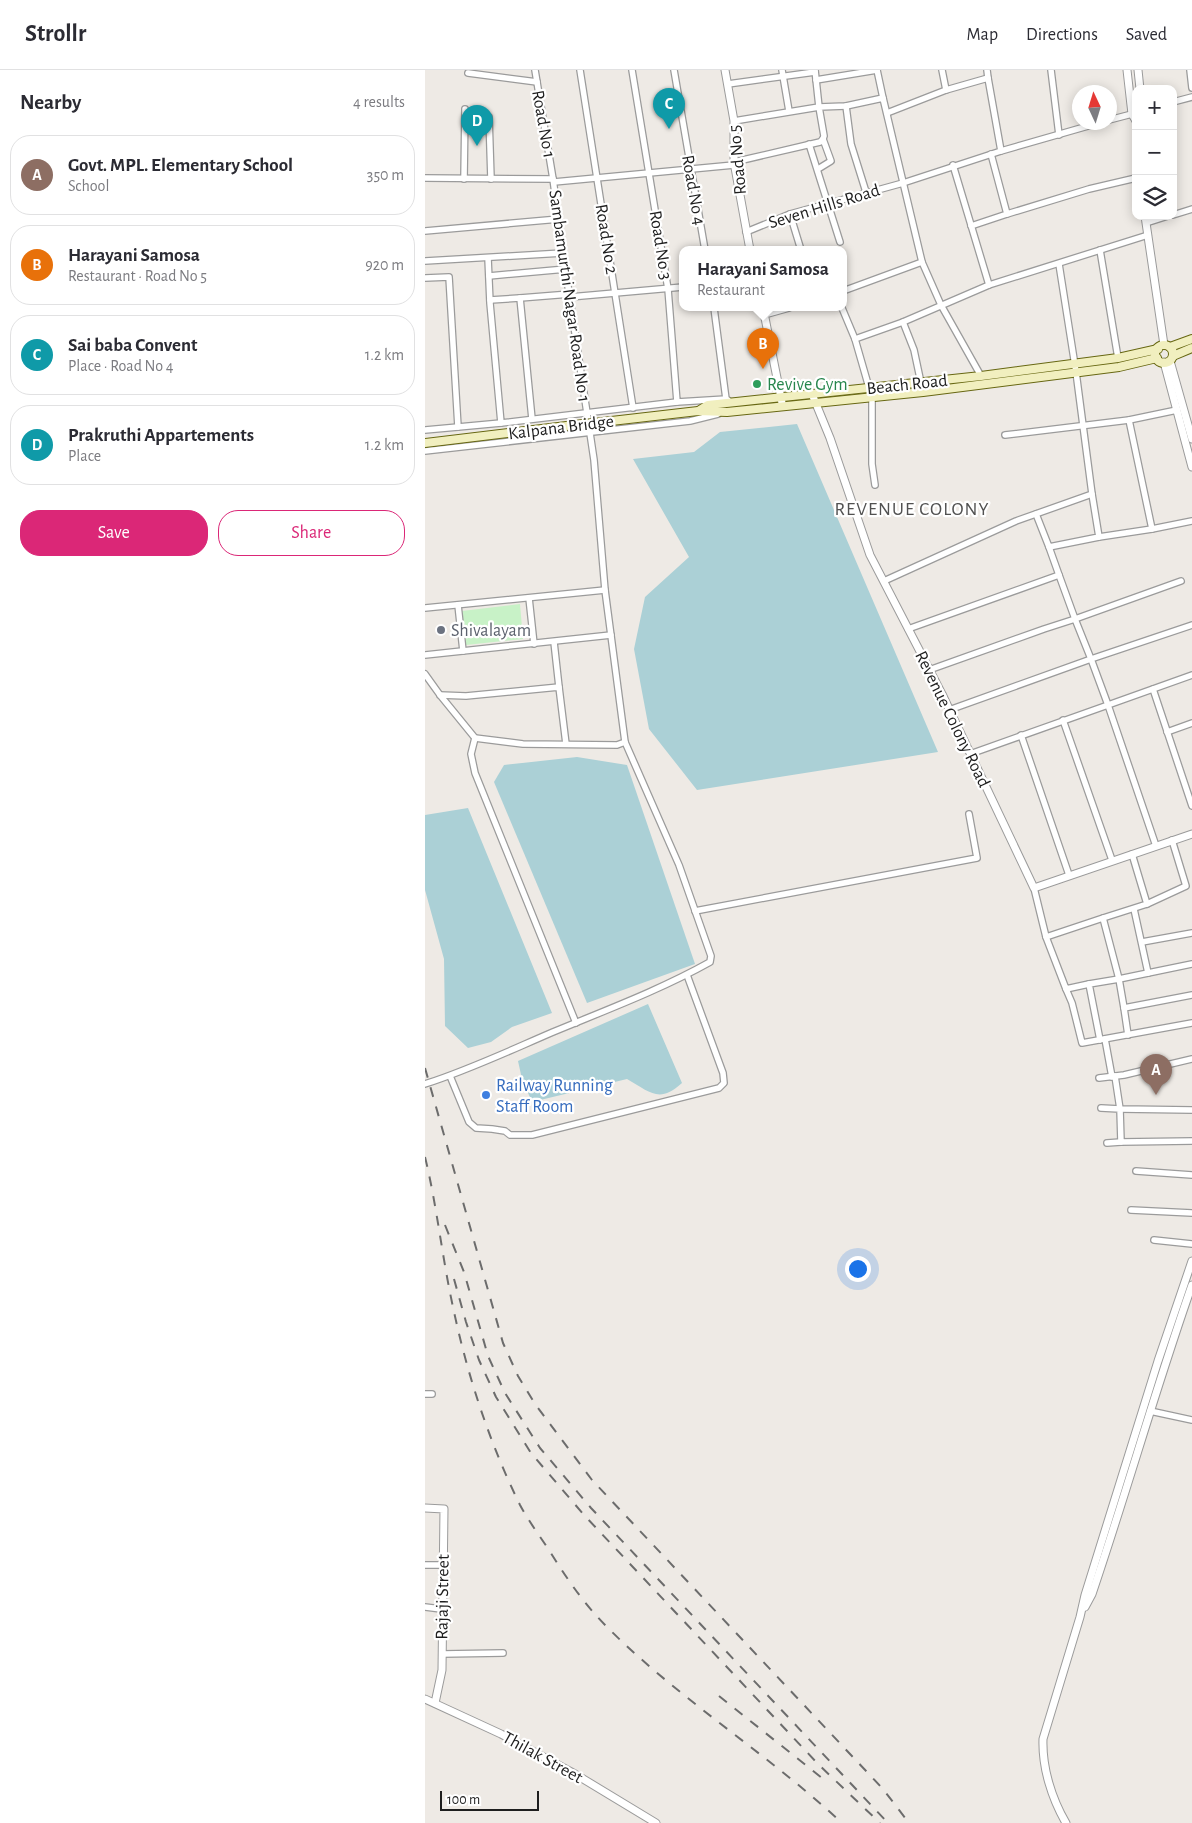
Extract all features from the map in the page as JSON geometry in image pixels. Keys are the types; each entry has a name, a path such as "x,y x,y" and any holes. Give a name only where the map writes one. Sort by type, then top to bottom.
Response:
{"main road":[{"name":"Beach Road","path":"698,411 708,405 921,383 1118,358 1192,339"},
{"path":"1164,347 1166,359"},
{"path":"1164,347 1173,353 1166,359"},
{"name":"Beach Road","path":"698,411 727,412 816,404 1076,372 1166,359 1192,348"},
{"name":"Kalpana Bridge","path":"425,443 698,411"}],"street":[{"name":"Road No 1","path":"535,70 554,180"},
{"name":"Road No 2","path":"580,70 633,408"},
{"name":"Road No 3","path":"632,70 668,289 677,402"},
{"name":"Road No 4","path":"674,70 704,246"},
{"name":"Road No 5","path":"725,70 735,121 734,164 749,246"},
{"path":"782,70 789,111"},
{"path":"815,80 877,70 922,262 941,305 981,376"},
{"path":"942,70 946,90"},
{"path":"987,70 1001,151"},
{"path":"1051,70 1059,135"},
{"path":"1117,118 1132,114 1127,70"},
{"path":"1138,70 1140,85"},
{"path":"1190,70 1192,88"},
{"path":"727,84 815,71 823,139 831,161 818,169"},
{"path":"468,72 537,82"},
{"path":"887,113 946,90 988,78"},
{"path":"1177,101 1192,97"},
{"path":"735,121 789,111 846,106 883,98"},
{"path":"846,106 851,144 867,192"},
{"path":"464,179 465,108"},
{"path":"489,116 491,179"},
{"name":"Seven Hills Road","path":"746,232 790,214 1076,130"},
{"path":"425,178 554,180 598,178 690,169 734,164 823,139"},
{"path":"809,144 840,242"},
{"path":"991,154 1007,214"},
{"path":"953,165 989,285"},
{"path":"971,226 1070,194 1132,179"},
{"name":"Sambamurthi Nagar Road No 1","path":"554,180 590,431 605,590 625,742 679,865 711,956 710,962 687,975"},
{"path":"1177,214 1192,209"},
{"path":"790,214 800,246"},
{"path":"425,231 559,219"},
{"path":"1146,220 1164,347"},
{"path":"855,339 903,322 989,285 1148,235"},
{"path":"1100,250 1118,358"},
{"path":"425,261 563,253"},
{"path":"489,258 490,300 501,423"},
{"path":"847,289 922,262"},
{"path":"1059,264 1099,537"},
{"path":"489,276 566,269"},
{"path":"425,278 449,277 458,427"},
{"path":"490,300 679,288"},
{"path":"521,298 532,418"},
{"path":"714,311 726,399"},
{"path":"843,311 855,339 871,398 872,464 875,485"},
{"path":"764,312 783,406"},
{"path":"903,322 914,350 921,383"},
{"path":"1166,359 1192,467"},
{"path":"1166,359 1192,439"},
{"name":"Revenue Colony Road","path":"812,394 830,438 871,555 949,710 1034,888"},
{"path":"425,430 677,402 726,399 735,402"},
{"path":"1005,435 1129,420 1177,410"},
{"path":"425,450 690,421 727,412"},
{"path":"1129,420 1152,529"},
{"path":"884,581 1036,514 1092,494"},
{"path":"1036,514 1108,705 1156,846"},
{"path":"1049,547 1192,521"},
{"path":"908,629 1059,574"},
{"path":"929,670 1181,581"},
{"path":"425,608 605,590"},
{"path":"529,598 534,644"},
{"path":"458,605 463,651"},
{"path":"949,710 1192,625"},
{"path":"425,655 611,635"},
{"path":"554,642 565,744"},
{"path":"425,674 475,738 523,744 617,745 625,742"},
{"path":"970,754 1192,675"},
{"path":"440,695 466,696 559,687"},
{"path":"1153,689 1192,806"},
{"path":"1063,720 1112,860"},
{"path":"1167,732 1192,723"},
{"path":"1021,735 1069,875"},
{"path":"475,738 471,754 475,773 577,1023"},
{"path":"695,910 977,858 969,814"},
{"path":"1192,834 1034,888 1046,937 1072,1003 1082,1043 1192,1023"},
{"path":"1046,937 1134,909 1189,885 1172,840"},
{"path":"1133,854 1147,904"},
{"path":"1134,909 1149,973"},
{"path":"1103,918 1119,979 1128,1035"},
{"path":"1142,942 1192,933"},
{"path":"1066,989 1192,964"},
{"path":"425,1084 450,1076 687,975 723,1073 724,1083 719,1088 532,1135 519,1136 510,1135 505,1131 492,1128 476,1128 469,1122 450,1076"},
{"path":"1089,984 1121,1109 1121,1142"},
{"path":"1123,1008 1192,995"},
{"path":"1099,1078 1114,1077 1192,1059"},
{"path":"1101,1108 1192,1110"},
{"path":"1107,1144 1121,1142 1192,1141"},
{"path":"1136,1171 1192,1175"},
{"path":"1131,1210 1192,1214"},
{"path":"1154,1240 1192,1244"},
{"path":"1066,1823 1055,1803 1042,1752 1043,1740 1085,1595 1158,1361 1192,1262"},
{"path":"1080,1617 1092,1594 1117,1521 1150,1411 1192,1285"},
{"path":"1150,1411 1192,1420"},
{"name":"Rajaji Street","path":"425,1508 444,1509 441,1609 442,1670 435,1703"},
{"path":"425,1565 443,1565"},
{"path":"425,1607 441,1609"},
{"path":"442,1654 503,1653"},
{"name":"Thilak Street","path":"425,1700 501,1734 656,1823"}],"green space":[{"path":"520,604 523,639 466,645 462,611"}],"water":[{"path":"797,424 938,752 697,790 649,729 634,649 645,597 689,557 633,459 694,452 720,432"},
{"path":"577,757 627,765 695,964 587,1003 494,782 504,765"},
{"path":"468,808 552,1013 512,1027 491,1042 468,1048 445,1026 444,959 425,890 425,815"},
{"path":"648,1004 682,1083 667,1093 654,1094 627,1079 532,1102 522,1079 518,1061"}],"railway":[{"path":"425,1068 503,1343 518,1376 535,1404 592,1480 883,1789 909,1823"},
{"path":"425,1157 449,1288 465,1357 480,1408 498,1457 520,1505 576,1591 608,1628 665,1679 814,1798 842,1823"},
{"path":"445,1225 464,1272 488,1356 505,1393 540,1448 591,1508 888,1823"},
{"path":"454,1279 479,1360 496,1397 531,1453 584,1515 819,1765 880,1823"},
{"path":"719,1696 827,1782"}],"place":[{"name":"Sai baba Convent","path":"669,129"},
{"name":"Prakruthi Appartements","path":"477,146"},
{"name":"Harayani Samosa","path":"763,369"},
{"name":"Revive Gym","path":"757,384"},
{"name":"Shivalayam","path":"441,630"},
{"name":"Railway Running Staff Room","path":"486,1095"},
{"name":"Govt. MPL. Elementary School","path":"1156,1095"}],"district":[{"name":"REVENUE COLONY","path":"912,508"}]}
